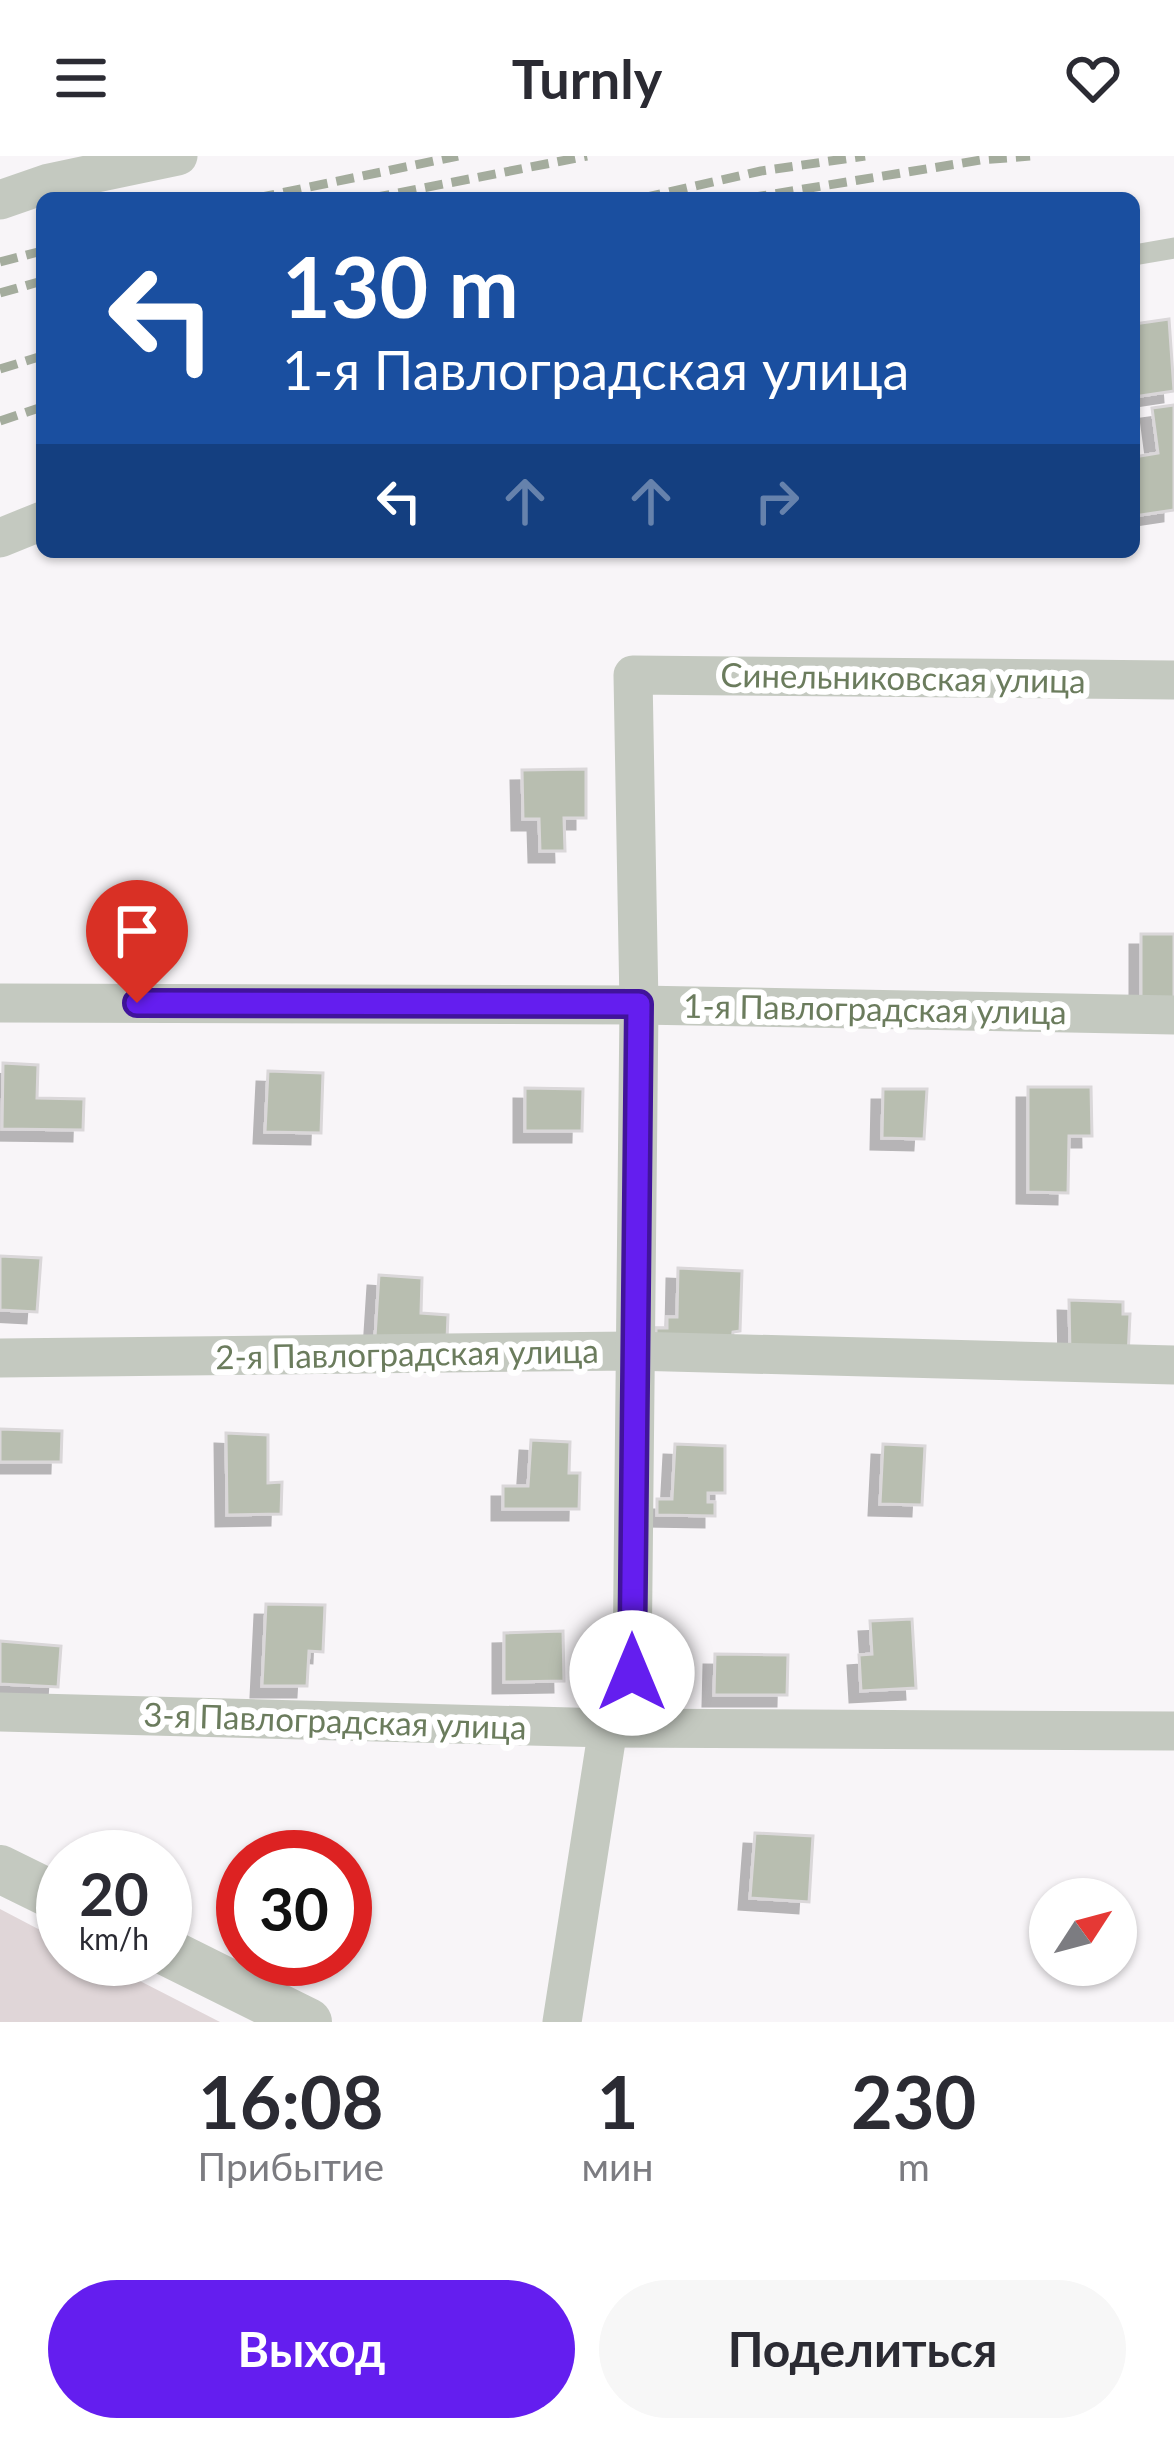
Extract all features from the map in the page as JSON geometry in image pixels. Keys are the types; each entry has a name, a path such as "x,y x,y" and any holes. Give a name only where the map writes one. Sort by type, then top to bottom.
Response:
{"street":[{"path":"0,200 49,183 178,156"},
{"path":"0,538 36,523"},
{"name":"Синельниковская улица","path":"639,1004 633,675 1174,680"},
{"name":"1-я Павлоградская улица","path":"0,1003 639,1004 1174,1016"},
{"path":"562,2022 608,1729 632,1673 639,1004"},
{"name":"2-я Павлоградская улица","path":"0,1358 632,1351 1174,1366"},
{"name":"3-я Павлоградская улица","path":"0,1712 608,1729 1174,1732"},
{"path":"0,1868 36,1886"},
{"path":"192,1964 308,2022"}],"lane":[{"path":"1140,254 1174,248"}],"shaded area":[{"path":"0,1909 36,1928 36,1986 150,1986 220,2022 0,2022"}],"building":[{"path":"1169,319 1174,391 1140,396 1140,323"},
{"path":"1174,405 1174,510 1140,515 1140,456 1158,453 1152,408"},
{"path":"586,769 586,818 564,818 565,851 540,851 539,819 523,819 522,770"},
{"path":"1141,934 1174,934 1174,1009 1141,1008"},
{"path":"3,1063 38,1065 37,1098 84,1099 83,1130 2,1129"},
{"path":"268,1071 323,1073 321,1133 265,1132"},
{"path":"1028,1087 1091,1087 1092,1136 1069,1136 1068,1193 1028,1192"},
{"path":"525,1088 583,1089 582,1131 525,1131"},
{"path":"883,1089 927,1089 924,1139 882,1138"},
{"path":"0,1256 41,1258 37,1312 0,1310"},
{"path":"678,1268 742,1271 740,1331 733,1332 731,1352 656,1349 656,1328 667,1328 667,1317 677,1317"},
{"path":"379,1275 422,1278 421,1313 448,1315 447,1340 375,1337"},
{"path":"1069,1300 1123,1302 1123,1314 1130,1314 1128,1357 1070,1354"},
{"path":"0,1429 62,1431 61,1462 0,1462"},
{"path":"226,1433 268,1435 268,1483 282,1482 281,1514 227,1515"},
{"path":"531,1440 570,1442 569,1473 580,1473 579,1509 503,1509 503,1486 528,1486"},
{"path":"675,1444 725,1446 725,1493 708,1493 708,1502 715,1502 715,1516 657,1515 657,1499 672,1499"},
{"path":"883,1444 925,1446 922,1505 880,1504"},
{"path":"266,1604 325,1605 323,1652 309,1651 307,1686 262,1686"},
{"path":"912,1619 916,1688 861,1691 859,1655 872,1654 870,1621"},
{"path":"563,1631 564,1681 504,1682 504,1633"},
{"path":"0,1641 61,1646 58,1687 0,1684"},
{"path":"715,1654 788,1655 787,1695 714,1695"},
{"path":"755,1833 813,1836 809,1902 750,1898"}],"railway":[{"path":"286,192 458,156"},
{"path":"403,192 587,156"},
{"path":"669,192 761,171 865,156"},
{"path":"786,192 1030,156"},
{"path":"0,262 36,253"},
{"path":"0,293 36,283"},
{"path":"0,369 36,358"},
{"path":"0,421 36,409"}],"route":[{"path":"137,1003 639,1004 632,1673"}]}
